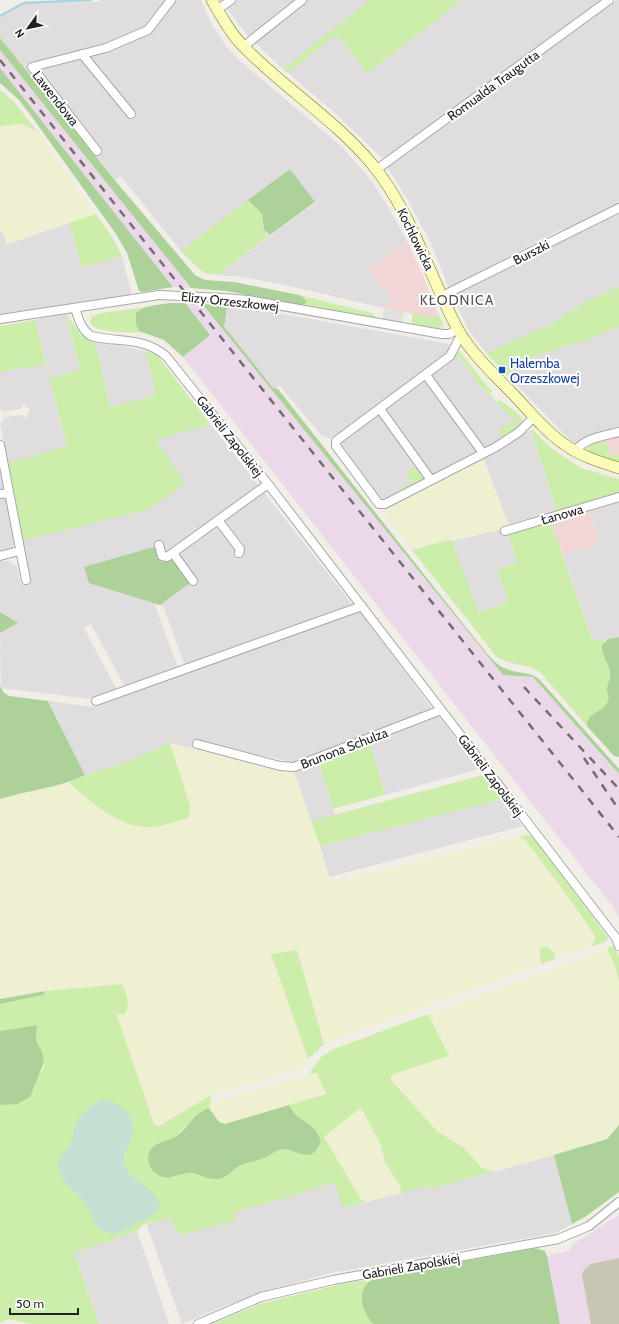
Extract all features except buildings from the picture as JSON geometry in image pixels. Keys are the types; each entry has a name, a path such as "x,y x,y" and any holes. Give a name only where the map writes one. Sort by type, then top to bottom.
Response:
{"street":[{"name":"Lawendowa","path":"97,151 32,67 106,48 148,30 171,0"},
{"path":"214,5 231,0"},
{"path":"243,47 302,0"},
{"name":"Romualda Traugutta","path":"376,170 609,0"},
{"name":"Kochłowicka","path":"214,5 243,47 339,131 376,170 406,217 459,332 478,357 534,417 554,436 574,451 587,458 619,468"},
{"path":"82,54 131,114"},
{"name":"Burszki","path":"442,296 619,208"},
{"name":"Elizy Orzeszkowej","path":"0,319 159,295 248,300 442,334 459,332"},
{"name":"Gabrieli Zapolskiej","path":"75,308 80,325 85,332 92,336 147,344 157,348 166,356 268,484 362,606 616,938 619,946"},
{"path":"459,332 450,356 336,441 336,446 381,505 483,453 519,432 534,417"},
{"path":"426,374 483,453"},
{"path":"380,409 431,480"},
{"path":"574,451 579,445 589,440 619,432"},
{"path":"0,445 19,551 26,580"},
{"path":"159,545 164,558 268,484"},
{"path":"0,494 9,494"},
{"name":"Łanowa","path":"505,531 619,498"},
{"path":"218,520 240,549 239,553"},
{"path":"0,556 19,551"},
{"path":"173,553 193,581"},
{"path":"96,700 362,606"},
{"name":"Brunona Schulza","path":"197,744 280,766 294,767 441,710"},
{"name":"Gabrieli Zapolskiej","path":"198,1324 261,1297 333,1280 558,1239 589,1226 619,1202"}],"shaded area":[{"path":"102,0 201,0 211,23 226,46 240,61 343,148 371,180 407,241 369,269 393,300 383,308 290,286 243,277 217,275 315,203 290,169 181,251 121,176 115,180 0,38 0,17 25,4 98,2"},
{"path":"223,0 371,0 283,69 249,37 228,10"},
{"path":"462,0 601,0 387,157 382,158 334,112 288,73 336,34 368,73"},
{"path":"619,0 619,204 564,232 562,229 478,272 479,275 449,289 432,245 405,195 387,167"},
{"path":"0,50 191,288 173,287 0,68"},
{"path":"23,124 38,132 96,214 7,244 2,230 0,231 0,126"},
{"path":"619,211 619,286 585,302 555,322 486,353 468,329 452,294"},
{"path":"69,223 82,267 122,256 131,292 128,296 0,314 0,231 2,230 7,244"},
{"path":"407,241 422,273 438,314 433,318 383,308 393,300 369,269"},
{"path":"185,303 203,305 503,675 533,677 619,774 619,917 613,907 183,357 210,335"},
{"path":"227,306 250,308 449,344 450,349 447,355 334,437 329,438 322,436 280,386 273,389 223,325 225,323"},
{"path":"384,308 404,312 402,323 382,319"},
{"path":"66,313 80,370 49,378 67,447 8,463 0,424 5,417 21,415 26,418 30,410 24,404 20,409 4,412 0,409 0,372 46,364 35,320"},
{"path":"619,326 619,430 573,443 507,375 538,355 590,339"},
{"path":"95,340 145,351 156,395 110,407"},
{"path":"459,356 478,383 507,414 524,423 507,438 382,503 338,444"},
{"path":"210,424 351,603 349,607 185,666 163,606 154,603 178,668 125,687 91,624 84,628 117,690 91,699 1,688 0,633 18,623 0,612 0,561 10,561 16,566 21,584 31,582 22,541 150,509 155,440"},
{"path":"531,430 557,511 508,524 483,457"},
{"path":"619,435 619,454 611,457 605,439"},
{"path":"483,457 508,524 503,529 452,541 448,540 412,550 381,511"},
{"path":"0,462 15,543 11,551 0,553"},
{"path":"619,499 619,637 595,641 591,637 563,556 598,543 589,508"},
{"path":"589,508 598,543 563,556 550,520"},
{"path":"503,529 507,532 517,562 497,570 508,601 478,613 452,541"},
{"path":"360,611 432,709 296,763 196,741 194,749 170,743 125,763 85,775 49,701 94,707"},
{"path":"439,716 479,769 385,795 370,743"},
{"path":"170,743 287,773 294,771 331,882 520,836 527,842 596,937 594,943 591,947 555,959 553,952 539,955 541,964 324,1044 297,950 272,954 308,1059 305,1067 210,1096 158,1126 154,1124 116,1013 128,1003 123,984 46,991 0,999 0,799 25,791 69,783 113,816 145,828 189,818 190,806"},
{"path":"319,763 335,815 311,821 294,771"},
{"path":"503,799 522,826 329,877 320,846"},
{"path":"607,949 614,963 619,982 619,1125 607,1139 495,1171 487,1171 482,1168 464,1148 437,1131 390,1077 394,1074 449,1056 428,1014"},
{"path":"317,1072 326,1091 326,1094 324,1095 225,1124 219,1122 209,1108 211,1103"},
{"path":"101,1100 113,1102 124,1108 128,1113 133,1125 133,1132 124,1156 125,1166 129,1173 153,1193 158,1199 159,1206 154,1213 126,1229 115,1233 106,1232 99,1227 81,1198 63,1179 59,1169 59,1161 71,1142 74,1128 78,1119 89,1108"},
{"path":"361,1109 364,1113 381,1145 385,1162 400,1186 401,1193 365,1202 362,1201 324,1141 325,1134"},
{"path":"554,1155 572,1224 555,1233 325,1274 226,1305 182,1324 147,1225 169,1217 181,1235 236,1221 234,1212 276,1201 335,1182 343,1208 429,1186 431,1189"},
{"path":"619,1215 619,1324 560,1324 547,1256 569,1251 573,1244"},
{"path":"137,1231 169,1324 99,1324 74,1253"},
{"path":"619,1258 619,1324 591,1324 582,1275 584,1270 591,1264"}],"green space":[{"path":"370,0 462,0 368,73 336,34 288,73 283,69"},
{"path":"0,38 118,184 195,275 205,280 234,282 299,295 304,298 307,303 301,305 226,291 191,288 0,50"},
{"path":"0,68 173,287 142,292 139,291 127,253 116,234 19,100 0,83"},
{"path":"0,90 13,101 38,132 23,124 0,126"},
{"path":"290,169 315,202 270,235 264,230 262,214 248,200"},
{"path":"248,200 262,214 263,226 266,234 270,235 217,275 205,273 181,251"},
{"path":"96,214 112,237 122,256 82,267 69,223"},
{"path":"619,286 619,326 590,339 538,355 507,375 486,353 555,322 585,302"},
{"path":"299,295 372,313 376,317 372,319 301,305 304,304 304,298"},
{"path":"170,303 185,303 210,335 183,357 164,340 139,331 136,324 136,313 139,310"},
{"path":"203,305 227,306 225,323 223,325 273,388 278,389 433,586 497,664 511,671 535,676 539,679 619,769 619,774 533,677 503,675"},
{"path":"147,307 136,317 140,331 146,333 99,329 93,326 90,322 92,316 101,313"},
{"path":"66,313 80,334 95,340 110,407 156,395 145,351 157,355 210,424 156,440 185,483 150,509 22,541 8,463 67,446 49,378 80,370"},
{"path":"412,313 433,318 438,314 444,325 440,328 443,329 415,326 412,322"},
{"path":"35,320 46,364 0,372 0,326"},
{"path":"459,351 483,382 492,391 490,394 497,402 500,400 521,417 524,423 507,414 478,383 459,356 451,362"},
{"path":"514,420 522,424 503,439 498,431"},
{"path":"532,429 551,448 581,468 619,479 619,494 557,511 531,430"},
{"path":"605,439 611,457 619,454 619,462 587,452 586,449 591,443"},
{"path":"415,467 423,478 423,481 402,491 400,489 412,481 406,473"},
{"path":"550,520 591,637 595,641 608,639 604,641 606,662 611,677 607,688 609,700 605,707 592,715 587,726 541,673 496,656 412,550 448,540 452,541 479,613 508,601 497,570 517,562 507,532"},
{"path":"154,547 161,562 166,562 172,558 190,583 160,605 89,583 84,567"},
{"path":"0,612 18,623 0,633"},
{"path":"619,637 619,757 614,756 587,726 587,721 592,715 603,708 609,700 607,689 610,674 602,645 608,639"},
{"path":"0,686 4,693 9,696 48,701 85,775 65,783 0,799"},
{"path":"170,743 190,806 189,818 155,827 134,825 113,817 85,797 69,783 85,775 125,763"},
{"path":"370,743 385,795 333,809 319,763"},
{"path":"483,775 503,799 320,846 311,821"},
{"path":"528,835 535,838 608,938 607,941 591,947 596,937 527,842 520,836"},
{"path":"610,946 615,948 619,957 619,982 614,963 607,949"},
{"path":"548,947 553,952 555,959 541,964 539,951 541,948"},
{"path":"297,950 324,1044 308,1059 271,954"},
{"path":"123,984 128,1000 128,1008 124,1015 116,1013 154,1124 159,1126 210,1096 211,1101 209,1108 198,1114 174,1138 153,1148 149,1154 148,1161 172,1178 186,1173 198,1174 206,1177 232,1172 241,1165 280,1150 288,1150 302,1155 309,1154 316,1149 321,1141 314,1128 297,1116 289,1105 326,1094 317,1073 309,1074 321,1057 334,1049 428,1014 449,1056 394,1074 390,1077 437,1131 464,1148 482,1168 495,1171 431,1189 429,1186 401,1193 400,1186 385,1162 381,1145 364,1113 361,1109 359,1109 324,1137 360,1198 365,1202 342,1208 335,1182 276,1201 234,1212 236,1221 181,1235 169,1218 142,1225 137,1231 74,1253 99,1324 33,1324 8,1319 0,1323 0,1104 17,1104 33,1091 34,1083 44,1067 44,1062 36,1040 37,1025 0,1031 0,1004 43,995 46,991"},
{"path":"46,991 43,995 0,1004 0,999"},
{"path":"37,1025 36,1040 42,1052 44,1062 30,1097 17,1104 2,1105 0,1104 0,1031"},
{"path":"289,1105 297,1116 314,1128 318,1134 321,1141 317,1149 312,1154 307,1155 286,1150 278,1151 264,1158 241,1165 224,1177 218,1179 211,1179 191,1173 184,1173 171,1177 159,1176 152,1170 148,1161 148,1156 153,1147 178,1135 199,1113 209,1108 219,1122 225,1124"},
{"path":"619,1125 619,1192 585,1217 572,1224 554,1155 607,1139"},
{"path":"536,1248 545,1251 547,1256 560,1324 373,1324 365,1312 362,1294 364,1288 374,1278"},
{"path":"374,1278 364,1288 362,1294 365,1312 373,1324 212,1324 260,1304 333,1286"}],"waterway":[{"path":"0,16 24,3 91,0"}],"railway":[{"path":"0,60 619,837"},
{"path":"524,687 619,789"},
{"path":"584,758 619,810"}],"place":[{"name":"Halemba Orzeszkowej","path":"502,370"}],"district":[{"name":"KŁODNICA","path":"457,300"}]}
